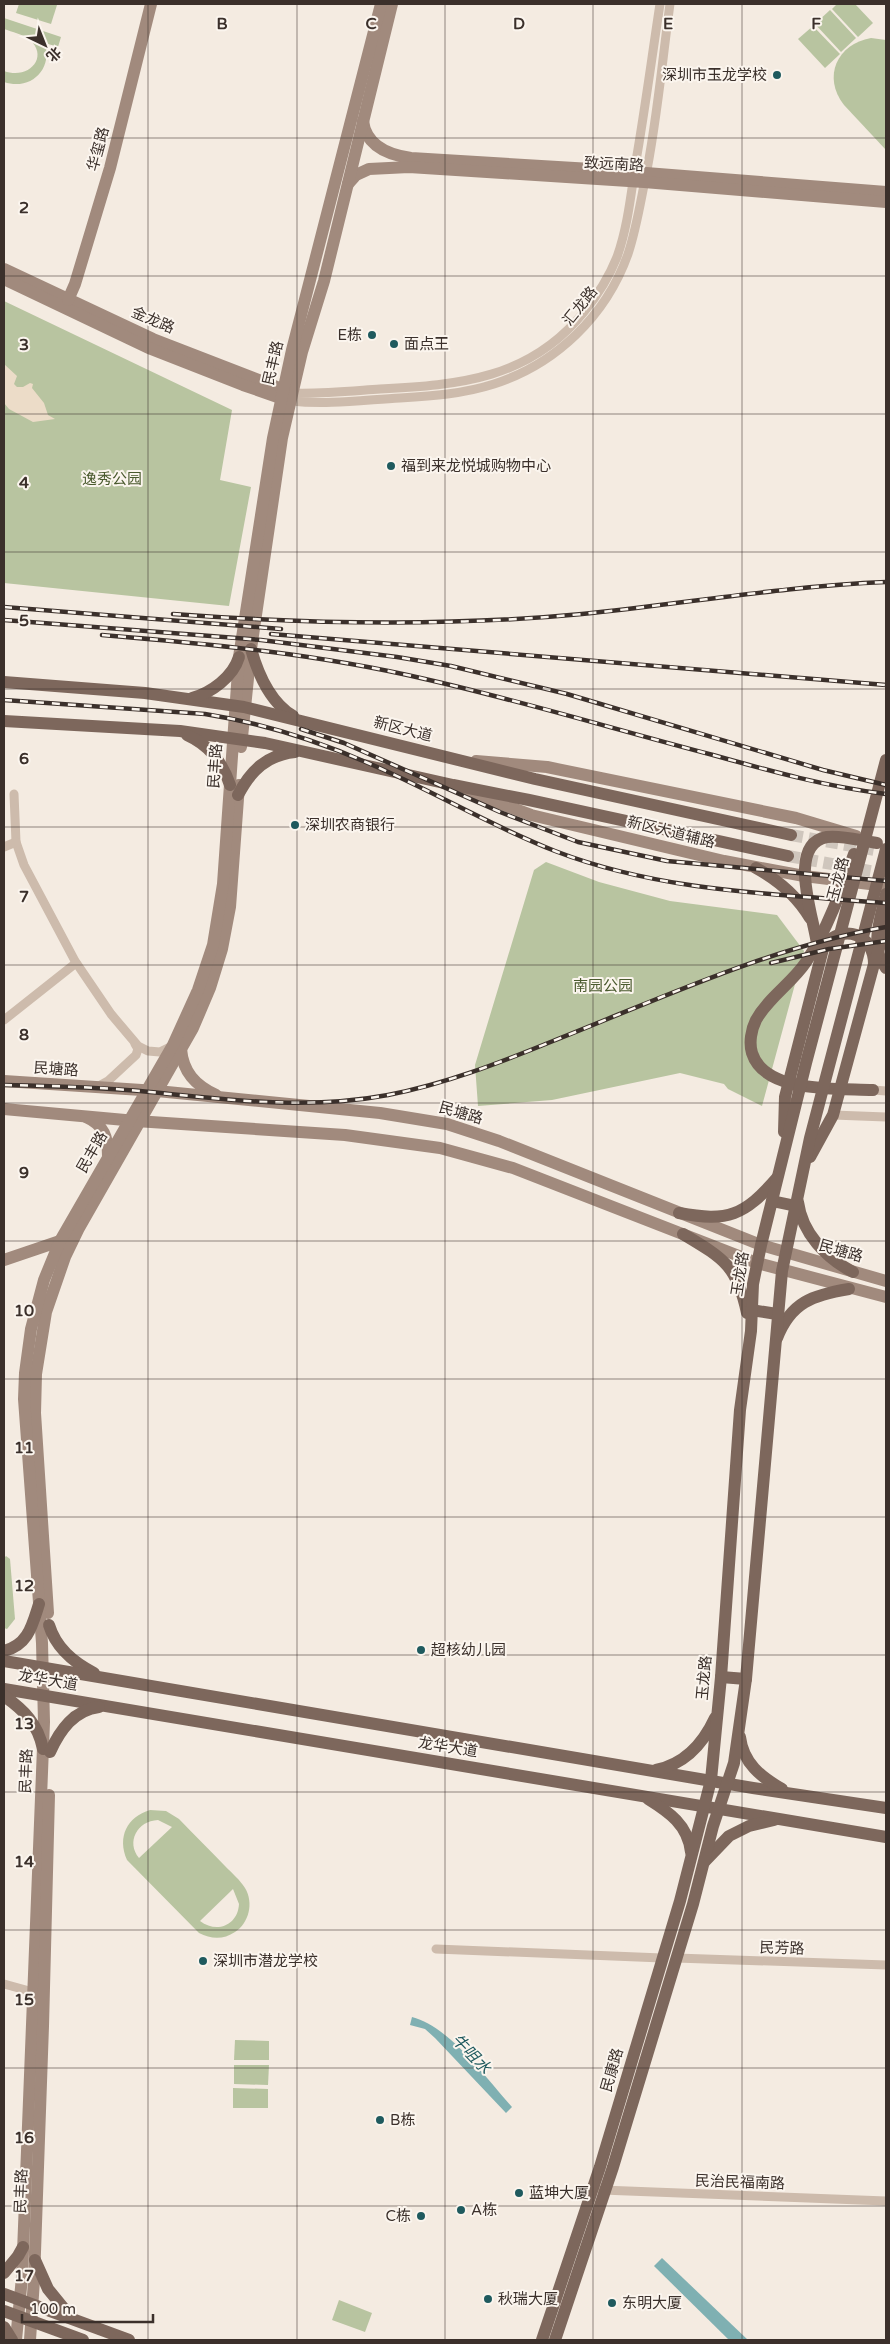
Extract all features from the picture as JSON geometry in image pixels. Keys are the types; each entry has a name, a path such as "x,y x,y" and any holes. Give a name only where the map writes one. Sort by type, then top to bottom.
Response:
{"main road":[{"name":"华玺路","path":"68,300 75,284 110,168 151,4"},
{"name":"民丰路","path":"239,707 251,649 287,396 381,4"},
{"name":"民丰路","path":"30,2340 35,2260 49,1625 35,1413 36,1374 40,1336 48,1304 65,1257 135,1121 177,1047 213,945 223,884 234,790 239,707 239,657 273,438 324,281 392,4"},
{"name":"致远南路","path":"363,120 364,129 374,143 390,154 400,157 640,177 886,202"},
{"name":"致远南路","path":"347,186 362,172 391,167 640,177 886,192"},
{"name":"金龙路","path":"4,269 153,339 287,396"},
{"name":"金龙路","path":"4,279 151,349 287,396"},
{"path":"251,649 260,676 268,690 282,708 300,720"},
{"path":"190,698 200,696 218,684 237,665 239,657"},
{"name":"新区大道","path":"4,682 190,698 239,707 300,720 459,760 791,835"},
{"path":"4,721 180,732 237,739 788,856"},
{"path":"180,732 197,740 214,754 226,772 234,790 263,762 283,753 300,751"},
{"path":"459,760 524,764 556,769 796,818 823,825 883,847"},
{"path":"873,1090 780,1081 768,1074 758,1064 750,1045 752,1030 760,1014 801,968 824,928 850,865 885,763"},
{"name":"玉龙路","path":"705,1806 711,1780 721,1677 740,1410 757,1263 806,1063 885,763"},
{"name":"新区大道辅路","path":"453,785 531,815 756,868 886,886"},
{"path":"819,958 804,876 806,856 809,848 822,838 837,836 883,847"},
{"path":"719,1808 728,1783 739,1730 746,1679 774,1345 785,1252 806,1166 810,1138 883,847"},
{"path":"756,868 771,876 790,892 803,907 814,926"},
{"path":"886,894 877,941 879,956 886,968"},
{"path":"806,1166 833,1115 874,964 886,927"},
{"path":"783,1157 785,1098 819,958 824,945 835,935 849,932 856,934 868,943 874,956 874,964"},
{"path":"177,1047 187,1072 196,1083 225,1098"},
{"name":"民塘路","path":"4,1081 152,1091 380,1113 447,1124 499,1141 761,1244 853,1272 885,1289"},
{"name":"民塘路","path":"4,1109 135,1121 345,1135 440,1148 513,1168 782,1271 849,1288 885,1289"},
{"path":"74,1114 88,1118 101,1126 106,1136 108,1156"},
{"name":"民丰路","path":"47,1668 39,1604 24,1399 25,1373 36,1307 44,1280 60,1240 108,1156 135,1121"},
{"path":"679,1213 704,1218 720,1218 736,1213 764,1192 779,1176"},
{"path":"772,1201 797,1202"},
{"path":"797,1202 805,1222 818,1245 829,1258 853,1272"},
{"path":"683,1234 716,1254 733,1272 742,1293 750,1331"},
{"path":"4,1260 60,1240"},
{"path":"774,1345 786,1322 799,1305 817,1296 849,1288"},
{"path":"751,1310 777,1314"},
{"path":"4,1651 17,1646 26,1639 39,1604"},
{"path":"49,1625 56,1642 64,1652 85,1669 105,1678"},
{"name":"龙华大道","path":"4,1661 654,1771 886,1808"},
{"path":"721,1677 746,1679"},
{"name":"龙华大道","path":"4,1689 886,1837"},
{"path":"4,1696 23,1711 34,1723 46,1750 72,1718 89,1709 107,1706"},
{"path":"654,1771 670,1766 690,1754 707,1734 717,1713"},
{"path":"739,1730 744,1755 751,1765 766,1780 791,1793"},
{"name":"民丰路","path":"14,2340 20,2299 23,2247 33,1992 46,1750"},
{"path":"643,1796 664,1809 682,1826 689,1840 692,1856"},
{"name":"民康路","path":"555,2340 599,2190 705,1806"},
{"name":"民康路","path":"542,2340 599,2190 676,1958 719,1808"},
{"path":"702,1865 731,1836 749,1826 783,1819"},
{"path":"4,2273 23,2247"},
{"path":"35,2260 48,2289 70,2316 76,2320"},
{"path":"4,2294 130,2340"},
{"path":"4,2311 75,2339"},
{"path":"4,2327 14,2340"}],"street":[{"name":"汇龙路","path":"287,396 321,403 455,393 511,378 545,360 586,324 615,283 632,240 660,4"},
{"name":"汇龙路","path":"640,177 670,4"},
{"path":"14,794 16,842 24,865 76,963 98,997 138,1049 136,1055 108,1082 96,1087"},
{"path":"4,847 16,842"},
{"path":"4,1020 76,963"},
{"path":"135,1044 143,1050 151,1052 177,1047"},
{"path":"873,1090 886,1091"},
{"path":"833,1115 886,1116"},
{"path":"436,1950 662,1958"},
{"name":"民芳路","path":"676,1958 886,1965"},
{"path":"4,1984 33,1992"},
{"name":"民治民福南路","path":"599,2190 886,2201"}],"green space":[{"path":"19,4 57,5 51,24 16,13"},
{"path":"837,4 855,4 873,23 858,37 832,9"},
{"path":"830,10 856,38 841,52 815,24"},
{"path":"4,18 61,37 58,47 45,43 46,62 42,70 31,81 22,84 4,82 4,71 13,73 28,70 37,60 37,53 30,40 4,29"},
{"path":"813,26 840,54 825,68 798,39"},
{"path":"871,38 886,40 886,150 844,105 837,94 834,84 836,63 842,54 859,41"},
{"name":"逸秀公园","path":"4,301 232,410 220,480 251,487 229,606 4,583"},
{"name":"南园公园","path":"546,862 599,882 670,901 777,915 804,951 762,1106 728,1089 724,1084 680,1073 552,1100 478,1106 475,1065 534,870"},
{"path":"6,1556 10,1559 15,1619 7,1629 4,1628 4,1558"},
{"path":"150,1810 166,1811 179,1819 241,1882 248,1894 249,1912 240,1928 230,1935 222,1937 212,1937 199,1933 127,1860 123,1843 126,1829 142,1813","holes":["158,1820 172,1827 139,1858 135,1852 134,1845 136,1833 144,1824","233,1889 239,1904 238,1911 231,1922 220,1927 213,1927 200,1921"]},
{"path":"235,2040 269,2041 269,2060 234,2060"},
{"path":"234,2065 269,2065 268,2085 234,2084"},
{"path":"233,2088 268,2089 268,2108 233,2108"},
{"path":"339,2300 372,2313 365,2332 332,2320"}],"shaded area":[{"path":"4,364 17,376 14,384 17,387 23,387 30,383 33,384 32,388 44,403 48,415 55,419 33,422 9,409 4,403"}],"water":[{"path":"412,2017 440,2031 453,2042 479,2068 512,2107 506,2113 435,2038 425,2029 410,2025"},
{"path":"662,2258 748,2340 729,2340 654,2266"}],"tunnel":[{"path":"791,835 886,852"},
{"path":"788,856 886,874"}],"railway":[{"path":"173,614 326,622 480,621 582,614 772,591 886,582"},
{"path":"4,607 281,629"},
{"path":"4,620 261,640 397,657 451,666 567,694 823,770 886,785"},
{"path":"271,634 886,685"},
{"path":"102,635 305,656 385,670 497,697 799,778 886,794"},
{"path":"4,700 205,714 247,722 288,733 348,755 531,841 595,865 677,883 719,889 886,903"},
{"path":"301,729 344,743 500,812 578,842 667,861 886,881"},
{"path":"4,1085 114,1089 210,1098 299,1103 358,1100 388,1095 451,1079 492,1065 676,991 758,961 800,947 886,927"},
{"path":"771,963 829,949 886,941"}],"place":[{"name":"深圳市玉龙学校","path":"777,75"},
{"name":"E栋","path":"372,335"},
{"name":"面点王","path":"394,344"},
{"name":"福到来龙悦城购物中心","path":"391,466"},
{"name":"深圳农商银行","path":"295,825"},
{"name":"超核幼儿园","path":"421,1650"},
{"name":"深圳市潜龙学校","path":"203,1961"},
{"name":"B栋","path":"380,2120"},
{"name":"蓝坤大厦","path":"519,2193"},
{"name":"A栋","path":"461,2210"},
{"name":"C栋","path":"421,2216"},
{"name":"秋瑞大厦","path":"488,2299"},
{"name":"东明大厦","path":"612,2303"}],"water label":[{"name":"牛咀水","path":"471,2054"}]}
